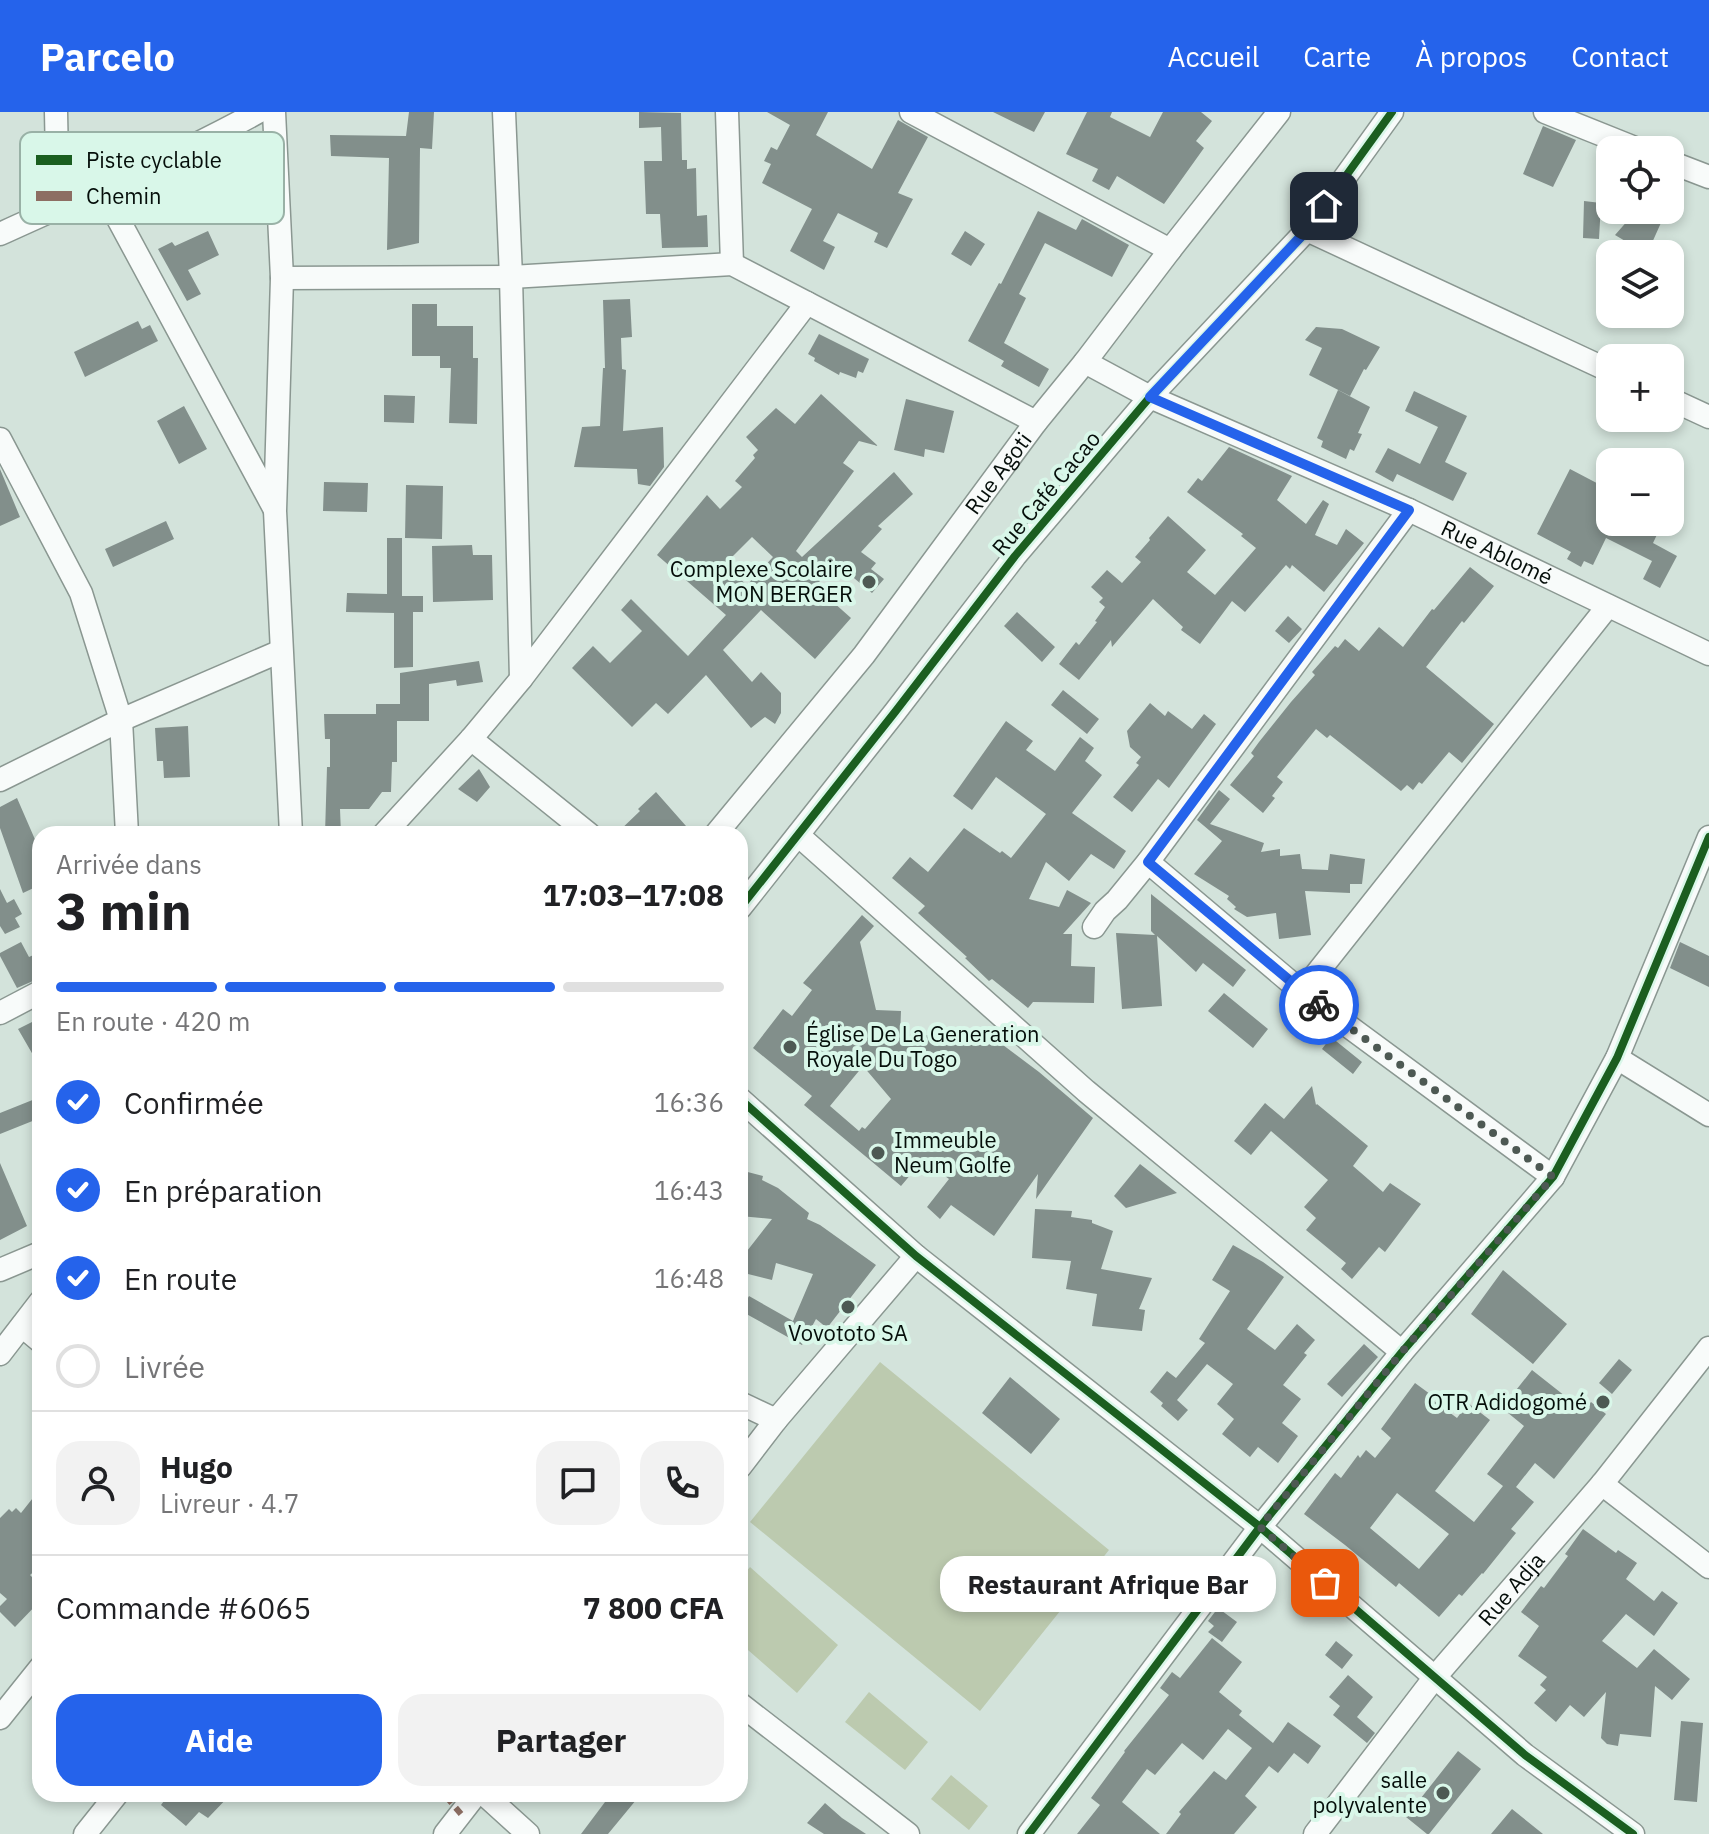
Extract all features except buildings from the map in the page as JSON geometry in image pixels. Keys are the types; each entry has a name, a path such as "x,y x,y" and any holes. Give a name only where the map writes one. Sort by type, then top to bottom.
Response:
{"street":[{"path":"56,112 56,132"},
{"path":"222,132 258,112"},
{"path":"274,112 275,132"},
{"path":"504,112 521,679"},
{"path":"727,112 732,264"},
{"path":"911,112 1170,250"},
{"name":"Rue Agoti","path":"723,826 864,655 1036,422 1279,112"},
{"name":"Rue Café Cacao","path":"748,898 1015,556 1150,397 1307,230 1392,112"},
{"path":"1545,112 1605,136"},
{"path":"1684,167 1709,177"},
{"path":"0,234 21,224"},
{"path":"121,224 275,511"},
{"path":"279,224 282,278 275,511 291,826"},
{"path":"1307,230 1596,364"},
{"path":"282,278 511,277 732,264 1036,422"},
{"path":"391,826 521,679 807,303"},
{"name":"Rue Ablomé","path":"1085,362 1150,397 1409,510 1709,654"},
{"path":"1684,405 1709,417"},
{"path":"3,451 81,593 121,720 127,826"},
{"path":"1094,927 1148,862 1409,510"},
{"path":"1302,992 1608,606"},
{"path":"0,780 121,720 281,651"},
{"path":"471,739 579,826"},
{"path":"798,835 1086,1091 1402,1352"},
{"path":"1029,1834 1260,1527 1402,1352 1553,1177 1617,1058 1709,837"},
{"path":"1148,862 1302,992 1553,1177"},
{"path":"0,1013 32,996"},
{"path":"1617,1058 1709,1115"},
{"path":"748,1106 916,1256 1260,1527 1605,1825 1633,1834"},
{"path":"0,1270 32,1256"},
{"path":"748,1457 916,1256"},
{"path":"0,1354 32,1313"},
{"path":"22,1326 32,1334"},
{"name":"Rue Adja","path":"1315,1834 1435,1677 1602,1484 1709,1348"},
{"path":"748,1407 776,1420"},
{"path":"1602,1484 1709,1567"},
{"path":"0,1718 32,1678"},
{"path":"748,1710 908,1834"},
{"path":"85,1834 111,1802"},
{"path":"445,1834 470,1802"},
{"path":"493,1802 528,1834"}],"green space":[{"path":"880,1362 1109,1550 980,1711 750,1522"},
{"path":"750,1567 838,1645 797,1693 748,1650"},
{"path":"869,1692 928,1742 905,1770 845,1722"},
{"path":"951,1775 988,1806 969,1830 931,1799"}],"marked path":[{"path":"451,1802 461,1814"}],"cycle path":[{"path":"748,898 1015,556 1150,397 1307,230 1392,112"},
{"path":"1029,1834 1260,1527 1402,1352 1553,1177 1617,1058 1709,837"},
{"path":"748,1106 916,1256 1260,1527 1525,1755 1633,1834"}],"way so far":[{"path":"1319,1005 1553,1177 1402,1352 1260,1527 1325,1583"}],"place":[{"name":"Complexe Scolaire MON BERGER","path":"869,582"},
{"name":"Église De La Generation Royale Du Togo","path":"790,1047"},
{"name":"Immeuble Neum Golfe","path":"878,1153"},
{"name":"Vovototo SA","path":"848,1307"},
{"name":"OTR Adidogomé","path":"1603,1402"},
{"name":"Restaurant Afrique Bar","path":"1325,1583"},
{"name":"salle polyvalente","path":"1443,1793"}],"route":[{"path":"1319,1005 1148,862 1409,510 1150,397 1307,230 1324,206"}]}
